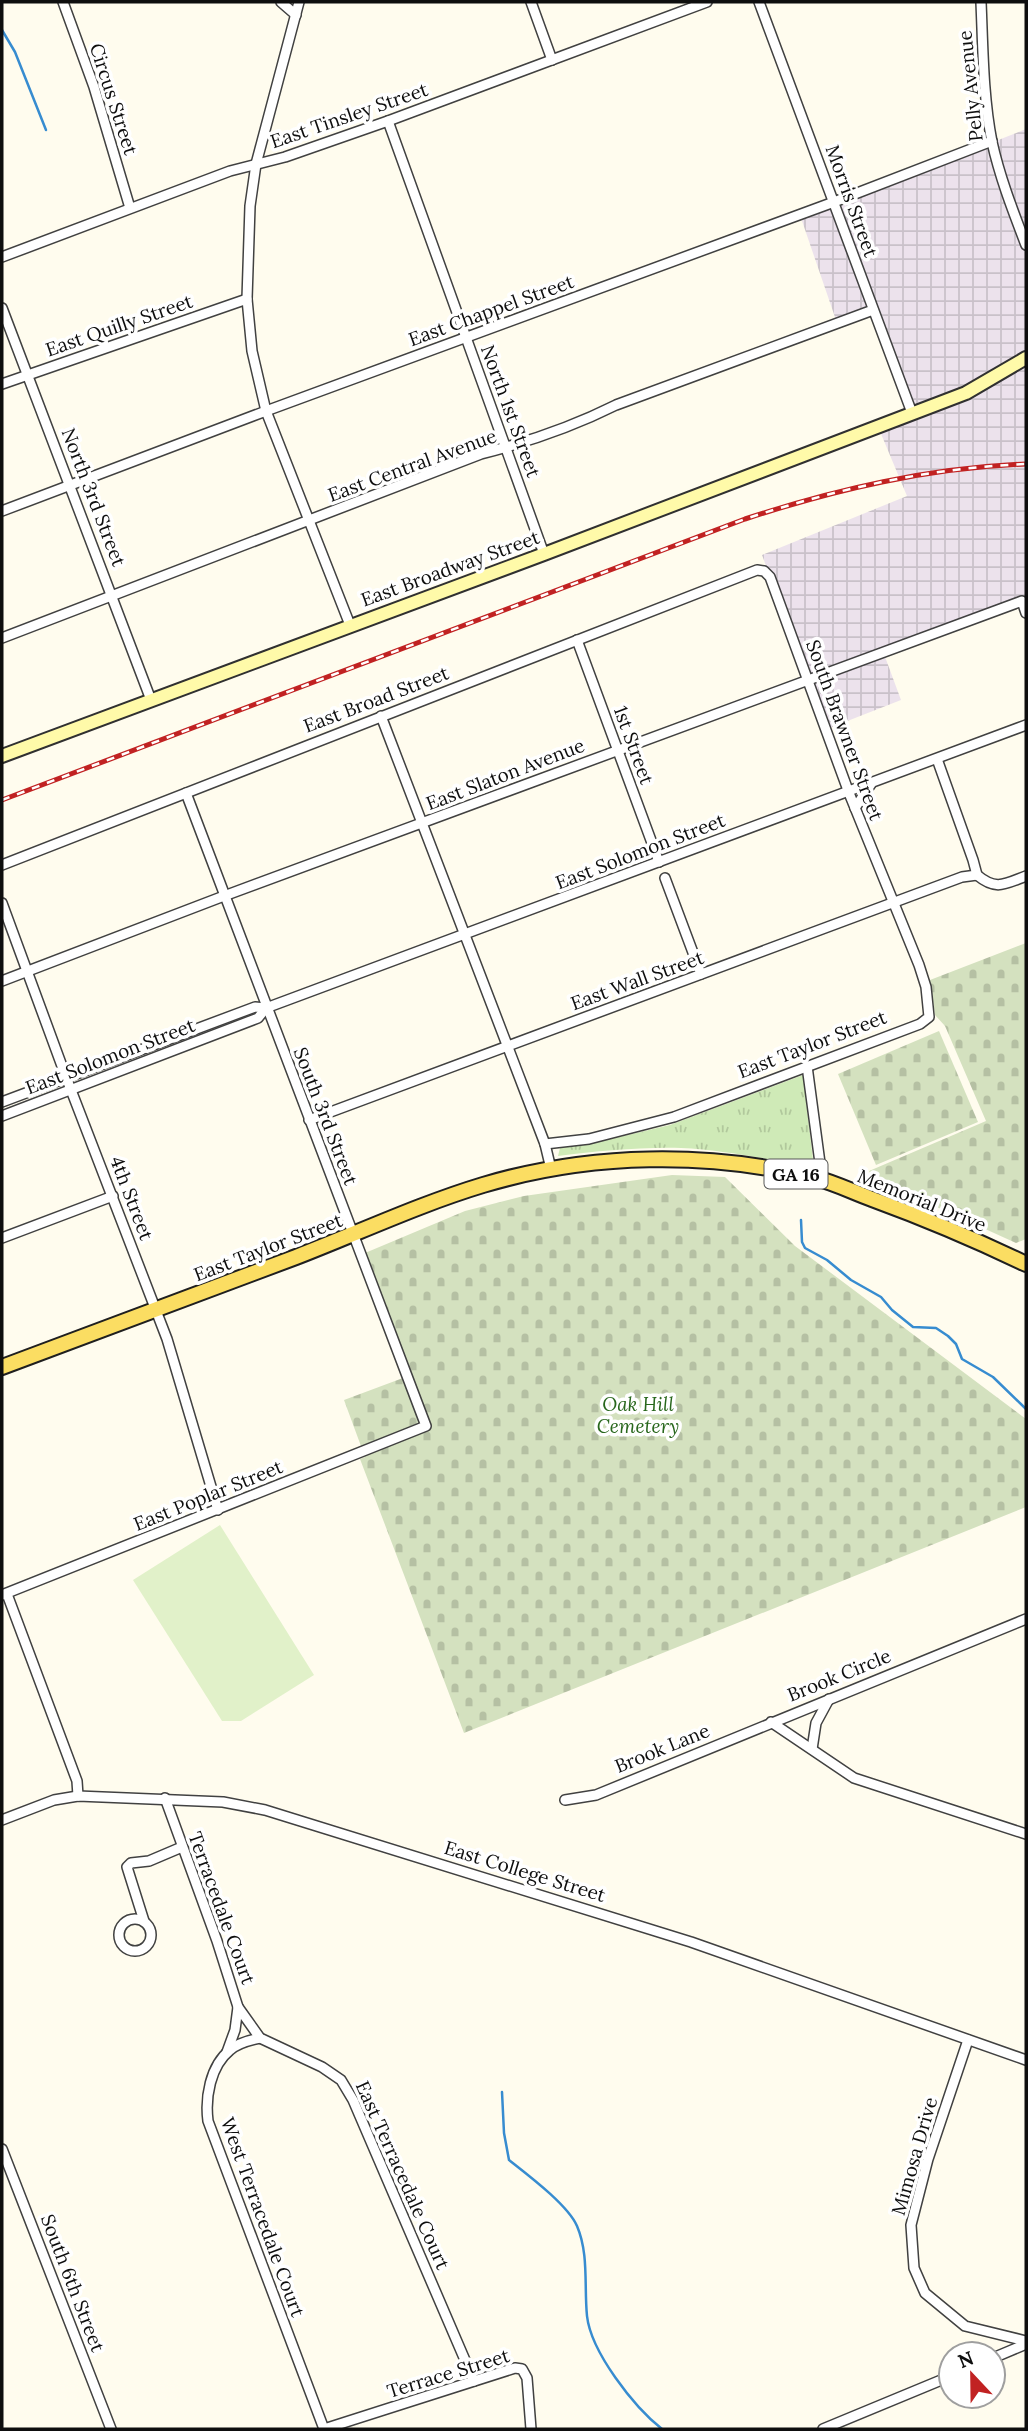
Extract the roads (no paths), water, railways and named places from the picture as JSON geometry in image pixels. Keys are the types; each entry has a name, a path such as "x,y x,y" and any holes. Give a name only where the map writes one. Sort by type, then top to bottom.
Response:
{"main road":[{"name":"East Broadway Street","path":"2,757 966,393 1026,358"},
{"name":"Memorial Drive","path":"551,1170 626,1161 685,1160 736,1164 817,1179 914,1214 1026,1264"},
{"name":"East Taylor Street","path":"2,1367 156,1311 471,1189 551,1170"}],"street":[{"name":"Circus Street","path":"63,2 93,87 130,208"},
{"path":"281,2 296,15"},
{"path":"299,2 256,164 250,206 247,299 252,351 267,411 350,625"},
{"path":"531,2 552,60"},
{"name":"East Tinsley Street","path":"2,257 230,171 285,157 388,121 707,2"},
{"name":"Morris Street","path":"759,2 912,413"},
{"name":"Pelly Avenue","path":"981,2 983,69 992,141 1006,193 1026,245"},
{"name":"North 1st Street","path":"388,121 544,554"},
{"name":"East Chappel Street","path":"2,511 992,141"},
{"name":"East Quilly Street","path":"2,384 247,299"},
{"name":"North 3rd Street","path":"2,308 151,700"},
{"name":"East Central Avenue","path":"2,638 481,454 526,443 586,420 616,405 873,310"},
{"name":"East Broad Street","path":"2,865 757,570 764,571"},
{"name":"South Brawner Street","path":"764,571 770,578 849,793 926,987 929,1017"},
{"name":"East Slaton Avenue","path":"2,981 224,896 1022,601 1026,613"},
{"name":"1st Street","path":"577,640 659,862"},
{"path":"382,716 545,1144 551,1170"},
{"name":"East Solomon Street","path":"2,1116 258,1018 266,1009 1026,725"},
{"path":"937,759 976,875 988,884 1001,886 1026,876"},
{"path":"855,808 871,784"},
{"path":"186,793 266,1009"},
{"name":"East Wall Street","path":"309,1119 893,902 962,877 976,875"},
{"path":"665,878 701,974"},
{"name":"4th Street","path":"2,902 71,1091 167,1339 218,1510"},
{"name":"East Solomon Street","path":"2,1102 255,1007 266,1009"},
{"name":"South 3rd Street","path":"266,1009 426,1426"},
{"name":"East Taylor Street","path":"545,1144 589,1139 670,1118 920,1024 929,1017"},
{"path":"807,1066 820,1163 817,1179"},
{"path":"2,1238 113,1196"},
{"name":"East Poplar Street","path":"4,1595 426,1426"},
{"path":"4,1595 76,1781 78,1796"},
{"name":"Brook Circle","path":"771,1722 1026,1619"},
{"path":"812,1749 817,1723 830,1698"},
{"name":"Brook Circle","path":"771,1722 853,1778 1026,1835"},
{"name":"Brook Lane","path":"565,1800 596,1795 771,1722"},
{"name":"East College Street","path":"2,1820 54,1800 78,1796 165,1798 244,1806 329,1829 691,1942 1026,2060"},
{"name":"Terracedale Court","path":"165,1798 238,2007 260,2038"},
{"path":"144,1921 127,1867 131,1863 149,1861 182,1847"},
{"name":"West Terracedale Court","path":"238,2007 235,2030 227,2052 210,2081 206,2104 208,2122 324,2429"},
{"path":"227,2052 242,2043 260,2038"},
{"name":"East Terracedale Court","path":"260,2038 322,2067 341,2080 353,2100 474,2381"},
{"name":"Mimosa Drive","path":"968,2040 928,2159 911,2225 914,2268 925,2292 965,2326 1026,2343"},
{"name":"South 6th Street","path":"2,2149 111,2429"},
{"path":"1007,2352 1026,2343"},
{"name":"Terrace Street","path":"324,2429 515,2368 522,2369 527,2378 531,2429"},
{"path":"823,2429 937,2382"}],"waterway":[{"path":"2,30 15,52 46,130"},
{"path":"801,1220 802,1242 805,1248 881,1297 913,1327 936,1328 948,1336 956,1344 962,1359 993,1377 1026,1409"},
{"path":"502,2092 504,2133 509,2160 557,2200 577,2226 585,2259 587,2316 596,2346 627,2393 662,2429"}],"railway":[{"path":"2,800 745,519 848,489 918,475 1026,464"}],"park label":[{"name":"Oak Hill Cemetery","path":"638,1415"}]}
